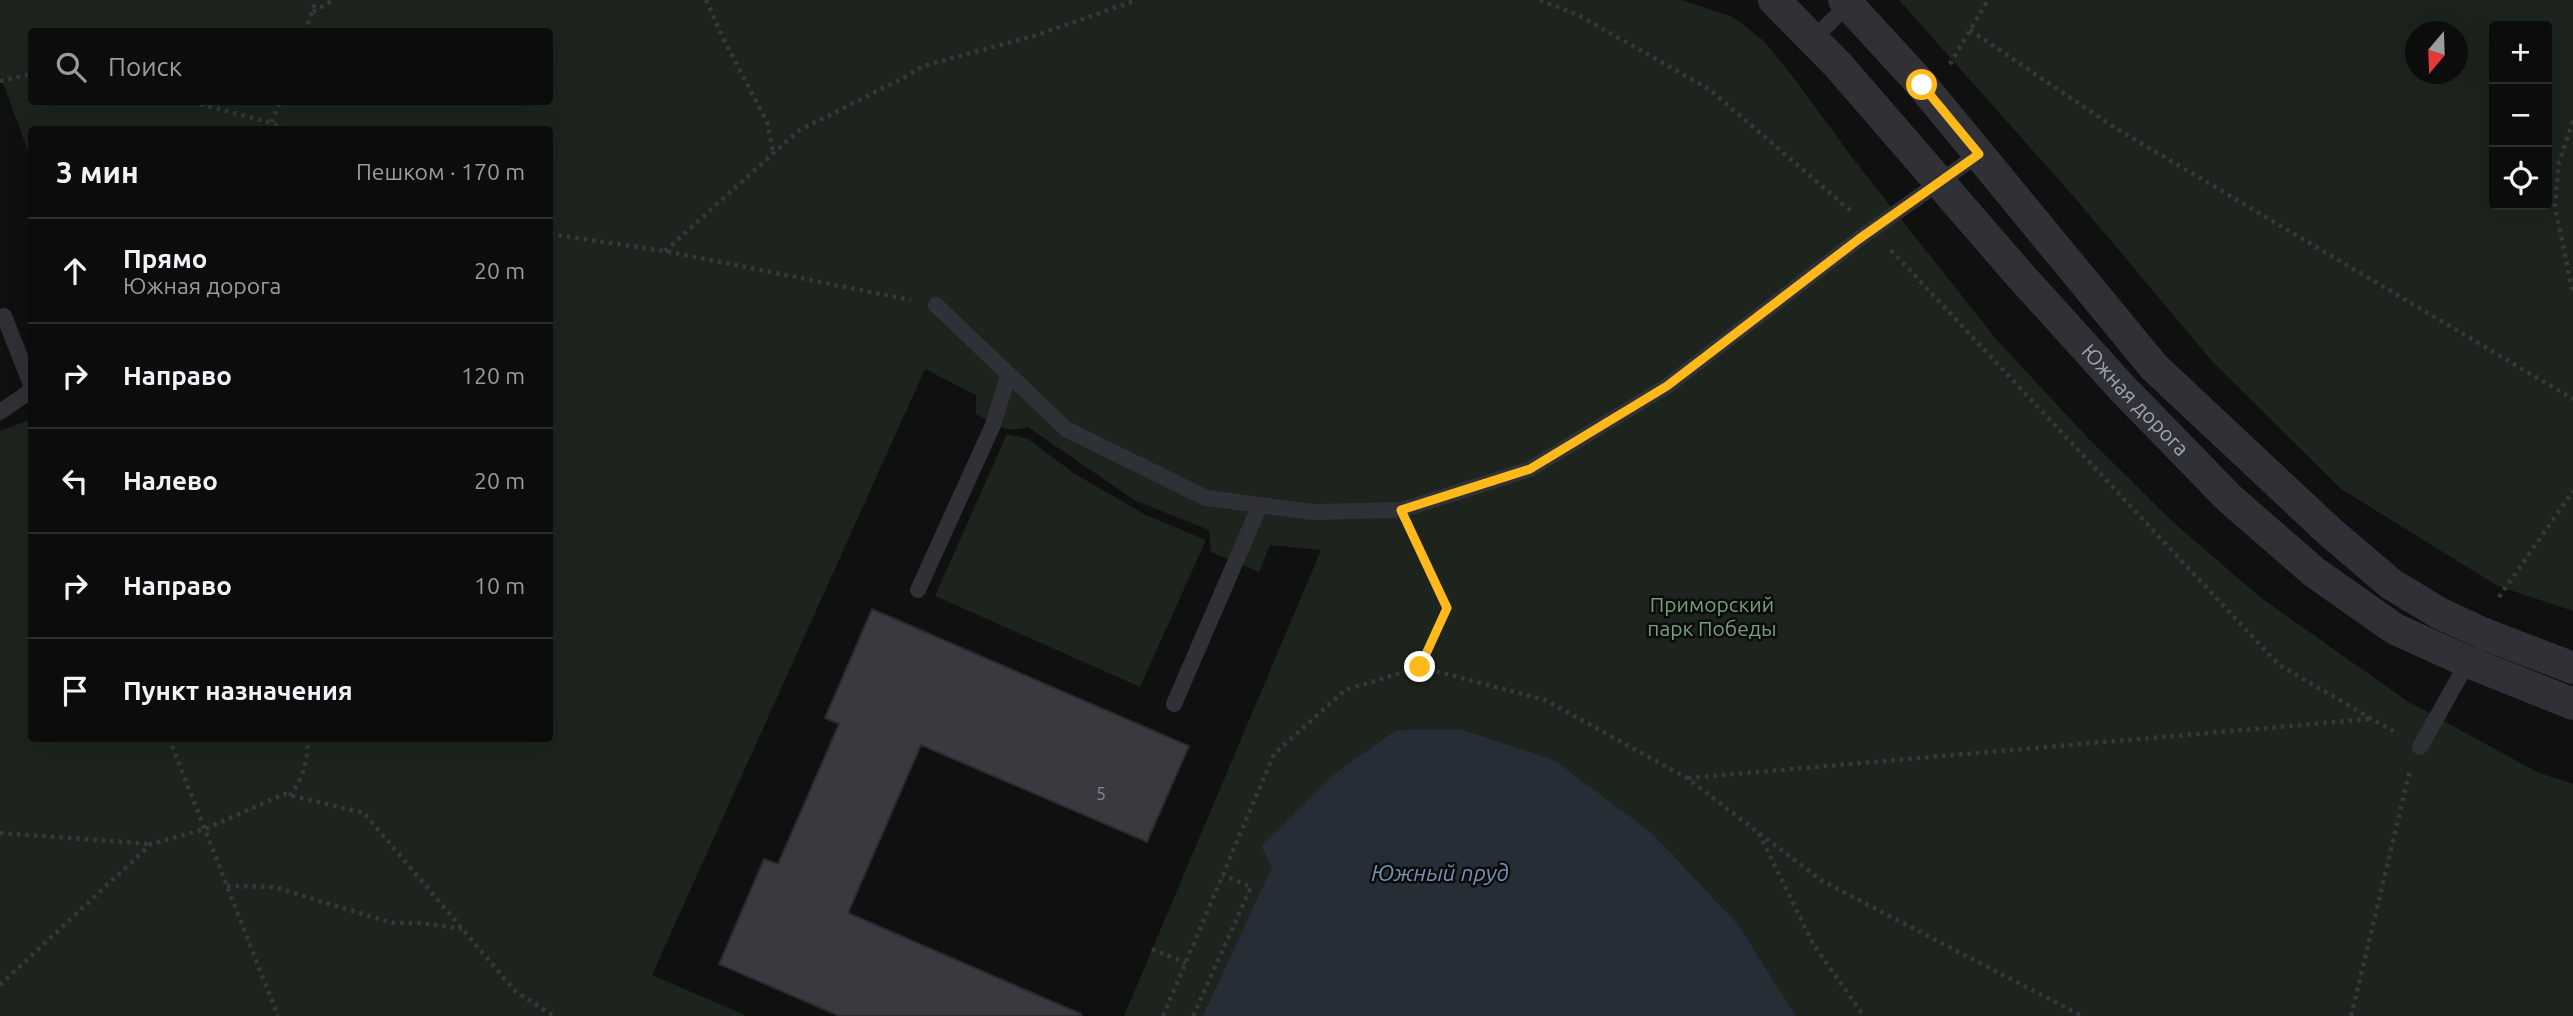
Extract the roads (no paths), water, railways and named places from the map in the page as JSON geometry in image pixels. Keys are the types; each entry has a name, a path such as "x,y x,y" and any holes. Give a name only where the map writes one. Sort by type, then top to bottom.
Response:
{"street":[{"name":"Южная дорога","path":"1774,0 1813,38 2122,388 2229,498 2314,572 2395,629 2573,704"},
{"name":"Южная дорога","path":"1848,1 1922,85 2154,367 2329,531 2391,583 2439,613 2482,633 2573,668"}],"lane":[{"path":"1813,38 1848,1"},
{"path":"936,305 1066,429 1206,498 1313,512 1401,510 1530,469 1667,386 1872,229 1979,154"},
{"path":"4,316 28,379"},
{"path":"918,590 993,425 1008,376"},
{"path":"0,412 28,392"},
{"path":"1174,704 1260,505"},
{"path":"2420,747 2482,633"}],"water":[{"name":"Южный пруд","path":"1460,729 1554,760 1652,833 1738,925 1796,1016 1203,1016 1272,867 1261,846 1336,773 1396,730"}],"park label":[{"name":"Приморский парк Победы","path":"1712,617"}]}
